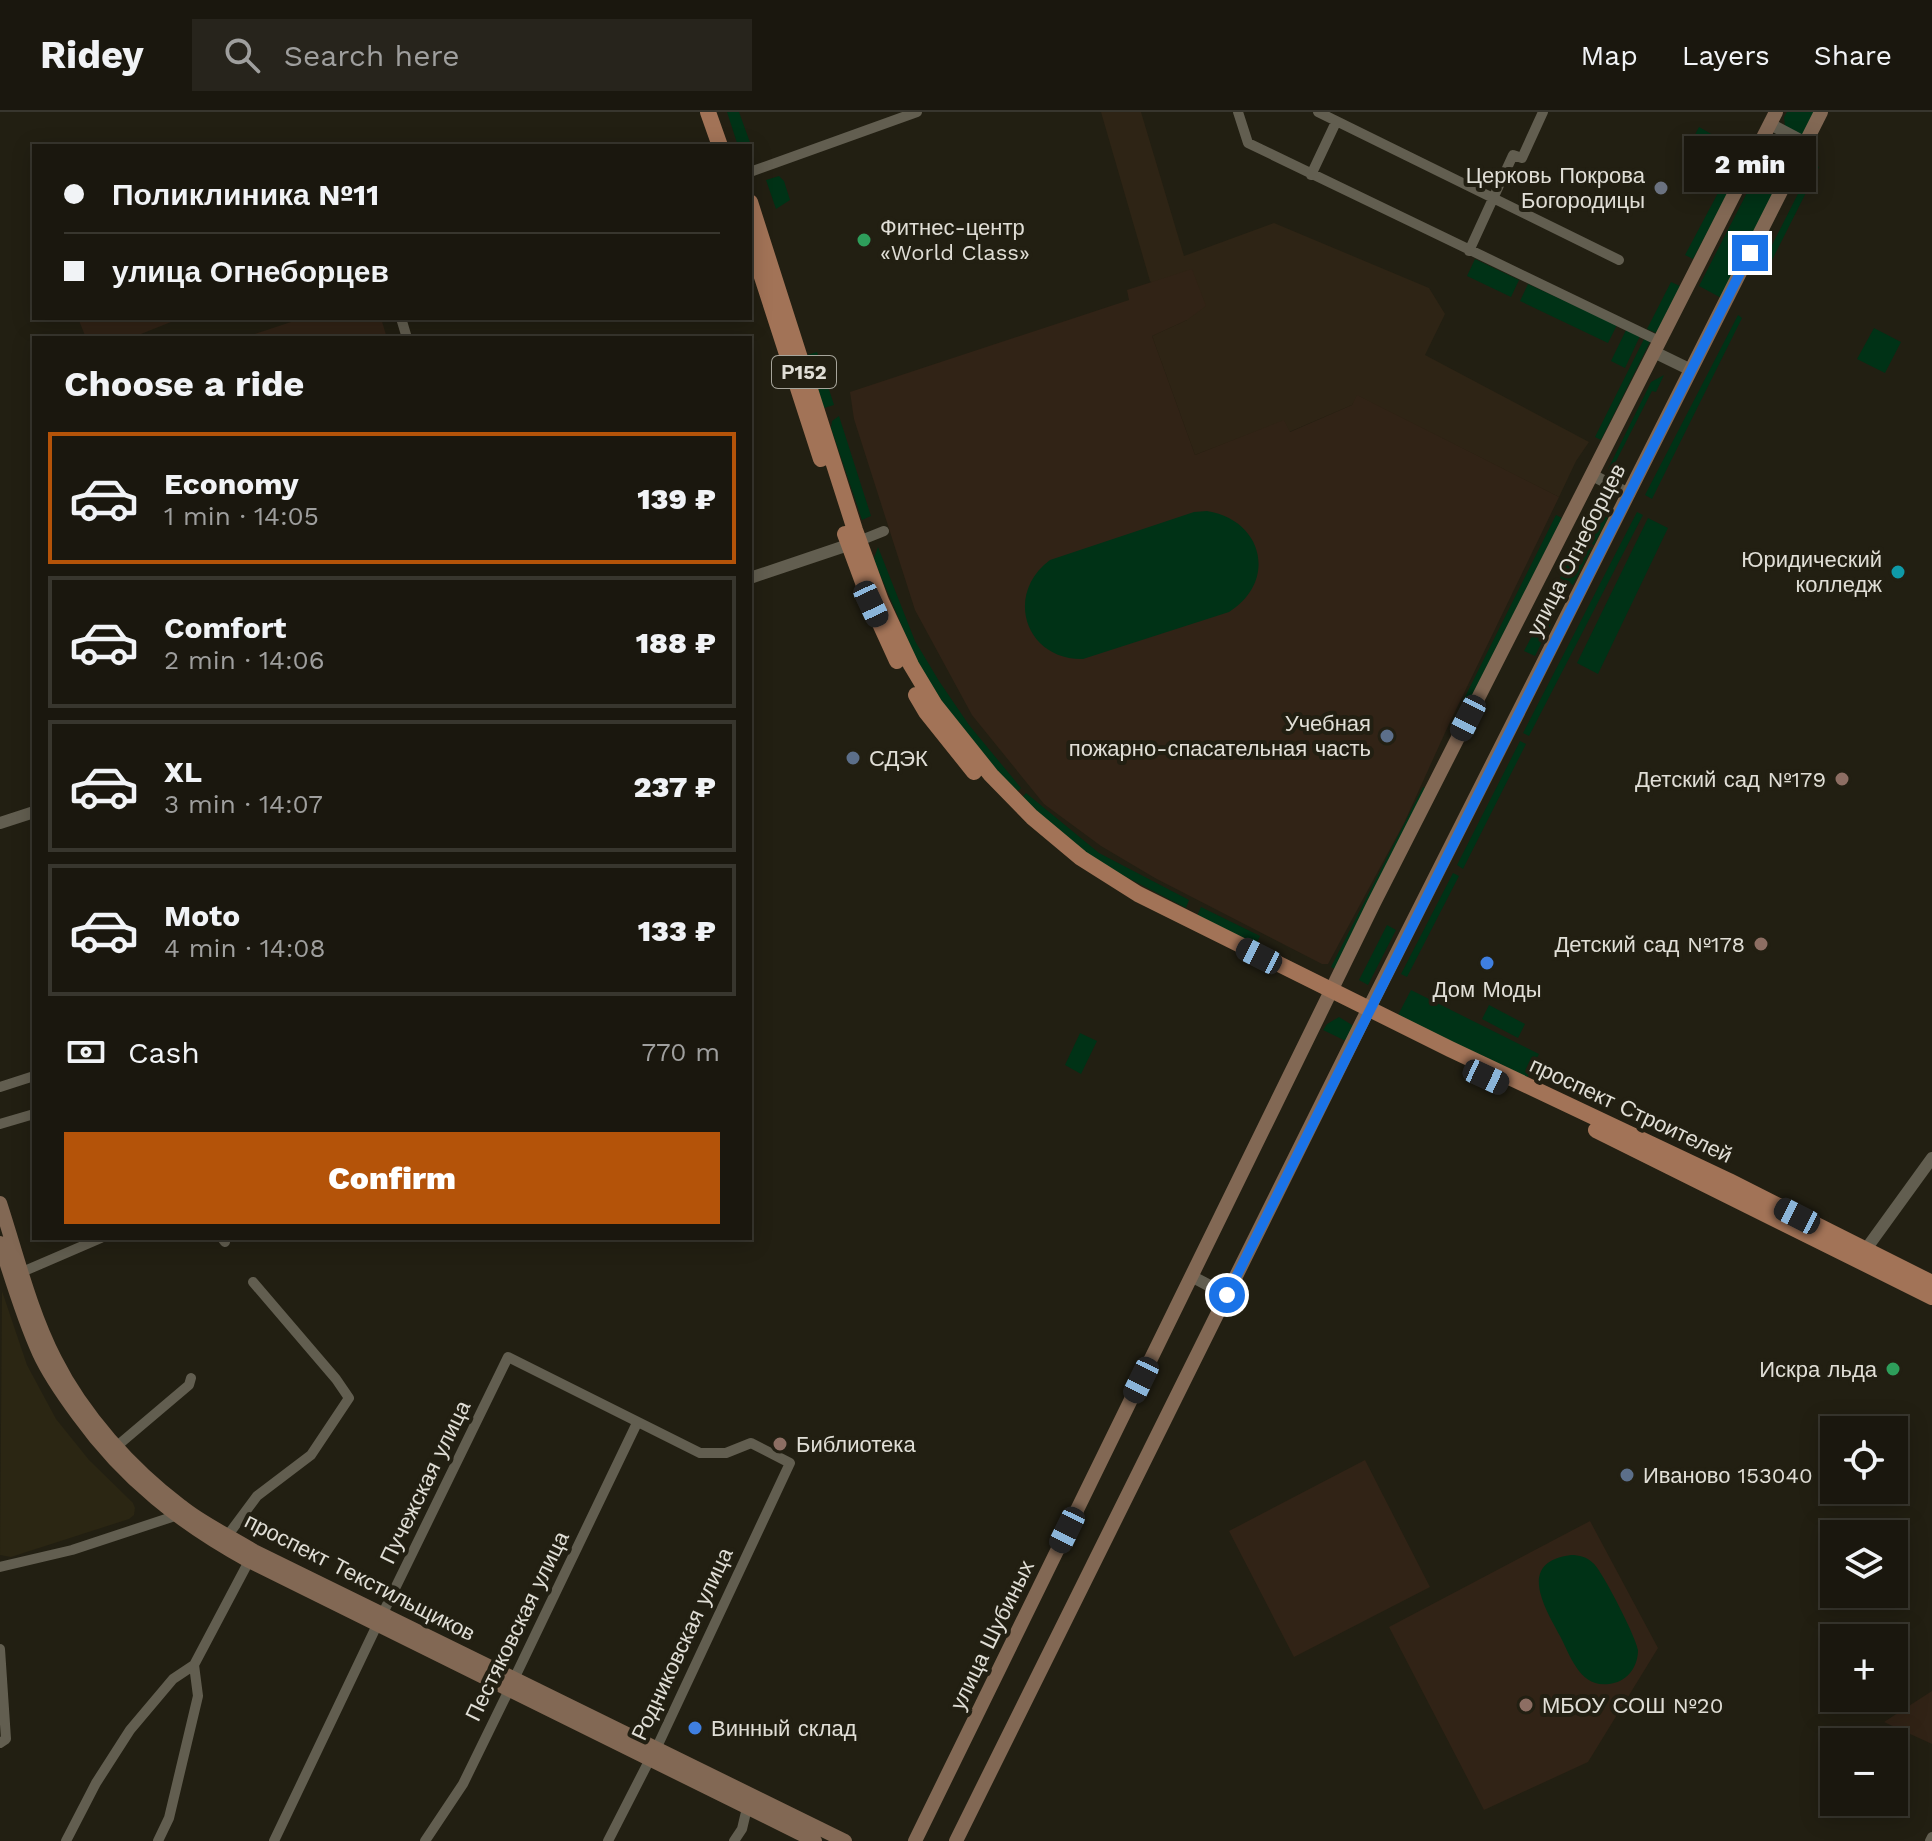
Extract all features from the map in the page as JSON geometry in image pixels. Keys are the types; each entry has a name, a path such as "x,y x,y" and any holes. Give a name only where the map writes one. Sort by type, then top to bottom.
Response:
{"main road":[{"path":"708,112 719,144"},
{"path":"720,112 730,144"},
{"name":"улица Огнеборцев","path":"1367,1014 1821,112"},
{"name":"улица Огнеборцев","path":"1329,995 1773,118"},
{"name":"проспект Строителей","path":"752,209 854,543"},
{"name":"проспект Строителей","path":"752,246 854,543 911,665 935,705 983,767 1032,817 1081,858 1138,894 1329,995 1862,1255 1932,1283"},
{"name":"улица Шубиных","path":"915,1841 1329,995"},
{"path":"956,1841 1367,1014"},
{"name":"проспект Текстильщиков","path":"0,1203 11,1276 39,1323 55,1360 81,1400 117,1446 179,1512 228,1535 252,1556"},
{"name":"проспект Текстильщиков","path":"0,1243 39,1352 71,1405 111,1458 142,1489 252,1556 653,1754 845,1841"},
{"name":"проспект Строителей","path":"1862,1255 1932,1297"},
{"name":"проспект Текстильщиков","path":"653,1754 747,1808 815,1841"}],"street":[{"path":"752,171 917,112"},
{"path":"1238,112 1248,143 1657,347 1691,370"},
{"path":"1318,112 1619,260"},
{"path":"1469,251 1513,155 1522,158 1543,112"},
{"path":"1773,118 1806,143"},
{"path":"1311,175 1336,122"},
{"path":"1592,475 1629,494"},
{"path":"752,577 884,531"},
{"path":"0,823 32,813"},
{"path":"0,1087 32,1077"},
{"path":"0,1124 32,1115"},
{"path":"1862,1255 1932,1158"},
{"path":"11,1276 96,1240"},
{"path":"1191,1276 1227,1295"},
{"path":"228,1535 257,1496 311,1455 349,1398 253,1282"},
{"name":"Пучежская улица","path":"274,1841 508,1357 637,1423"},
{"path":"117,1446 189,1385 191,1378"},
{"name":"Родниковская улица","path":"608,1841 653,1754 790,1463 751,1443 726,1453 700,1453 637,1423"},
{"name":"Пестяковская улица","path":"425,1841 463,1784 637,1423"},
{"path":"0,1567 72,1550 179,1512"},
{"path":"66,1841 96,1783 130,1730 173,1679 194,1665 252,1556"},
{"path":"0,1649 6,1739 0,1743"},
{"path":"158,1841 169,1818 198,1696 194,1665"},
{"path":"734,1841 742,1829 747,1808"}],"shaded area":[{"path":"1101,112 1141,112 1184,256 1274,223 1429,288 1445,314 1425,355 1589,442 1559,497 1358,396 1352,405 1289,432 1284,421 1195,455 1152,336 1187,320 1150,281"},
{"path":"1192,269 1206,306 1187,320 1152,336 1195,455 1284,420 1290,432 1352,405 1357,395 1559,497 1404,823 1328,964 1322,964 1155,878 1101,846 1044,804 972,715 915,610 854,419 850,392 1129,300 1127,290"},
{"path":"79,320 176,320 136,336 85,336"},
{"path":"297,320 382,320 386,336 249,336"},
{"path":"2,1291 27,1365 56,1419 89,1460 135,1508 134,1515 129,1519 11,1557 0,1555"},
{"path":"1365,1460 1430,1587 1294,1657 1229,1531"},
{"name":"МБОУ СОШ №20","path":"1590,1521 1658,1648 1588,1762 1484,1810 1389,1627"},
{"path":"1932,1691 1932,1744 1908,1733 1908,1728 1897,1728 1884,1722 1899,1712 1908,1712 1908,1706"}],"green space":[{"path":"727,112 739,112 751,144 737,144"},
{"path":"1787,112 1819,112 1803,137 1785,126"},
{"path":"1699,127 1720,139 1710,159 1688,148"},
{"path":"1777,147 1786,149 1793,156 1725,300 1699,286 1768,152"},
{"path":"1813,164 1819,167 1764,276 1766,257"},
{"path":"779,176 784,181 790,200 776,209 766,180"},
{"path":"1727,176 1735,180 1693,259 1685,255"},
{"path":"1475,259 1519,280 1511,297 1467,276"},
{"path":"1671,282 1680,286 1656,333 1647,329"},
{"path":"1528,284 1617,325 1608,343 1520,301"},
{"path":"1738,315 1742,318 1652,499 1645,495"},
{"path":"1874,328 1901,342 1885,373 1857,359"},
{"path":"1626,330 1640,336 1625,368 1611,361"},
{"path":"1644,339 1650,342 1601,440 1595,437"},
{"path":"817,352 834,405 824,408 807,355"},
{"path":"1664,375 1656,392 1652,391 1612,469 1616,472 1610,483 1608,469 1651,382"},
{"path":"839,416 871,516 862,520 831,428 832,421"},
{"path":"1207,511 1241,526 1257,553 1258,569 1254,584 1244,599 1229,612 1083,659 1063,656 1047,649 1035,637 1025,607 1028,590 1036,574 1050,560 1194,512"},
{"path":"1594,511 1608,518 1594,545 1580,538"},
{"path":"1637,512 1643,515 1529,736 1523,733"},
{"path":"1556,515 1562,518 1469,704 1463,701"},
{"path":"1648,518 1668,528 1598,674 1577,663"},
{"path":"1579,542 1592,548 1573,585 1560,578"},
{"path":"878,547 915,641 969,725 1021,788 1015,794 958,726 918,664 876,565 874,558"},
{"path":"1541,619 1551,624 1535,656 1524,651"},
{"path":"1520,741 1526,744 1463,869 1457,865"},
{"path":"1423,787 1430,790 1337,970 1331,967"},
{"path":"1026,793 1099,853 1189,900 1186,908 1099,863 1021,799"},
{"path":"1453,873 1459,876 1407,977 1401,974"},
{"path":"1201,907 1260,936 1256,945 1197,916"},
{"path":"1387,925 1396,930 1368,985 1359,980"},
{"path":"1411,990 1539,1054 1526,1080 1398,1015"},
{"path":"1489,1005 1525,1024 1518,1038 1482,1019"},
{"path":"1339,1017 1356,1031 1352,1044 1323,1030"},
{"path":"1080,1033 1097,1041 1081,1074 1065,1065"},
{"path":"1571,1555 1586,1558 1597,1568 1636,1643 1638,1653 1635,1665 1618,1682 1599,1684 1584,1676 1542,1600 1539,1576 1544,1567 1554,1559"}],"place":[{"name":"Церковь Покрова Богородицы","path":"1661,188"},
{"name":"Фитнес-центр «World Class»","path":"864,240"},
{"name":"Юридический колледж","path":"1898,572"},
{"name":"Учебная пожарно-спасательная часть","path":"1387,736"},
{"name":"СДЭК","path":"853,758"},
{"name":"Детский сад №179","path":"1842,779"},
{"name":"Детский сад №178","path":"1761,944"},
{"name":"Дом Моды","path":"1487,963"},
{"name":"Искра льда","path":"1893,1369"},
{"name":"Библиотека","path":"780,1444"},
{"name":"Иваново 153040","path":"1627,1475"},
{"name":"МБОУ СОШ №20","path":"1526,1705"},
{"name":"Винный склад","path":"695,1728"}],"route":[{"path":"1227,1295 1750,253"}]}
